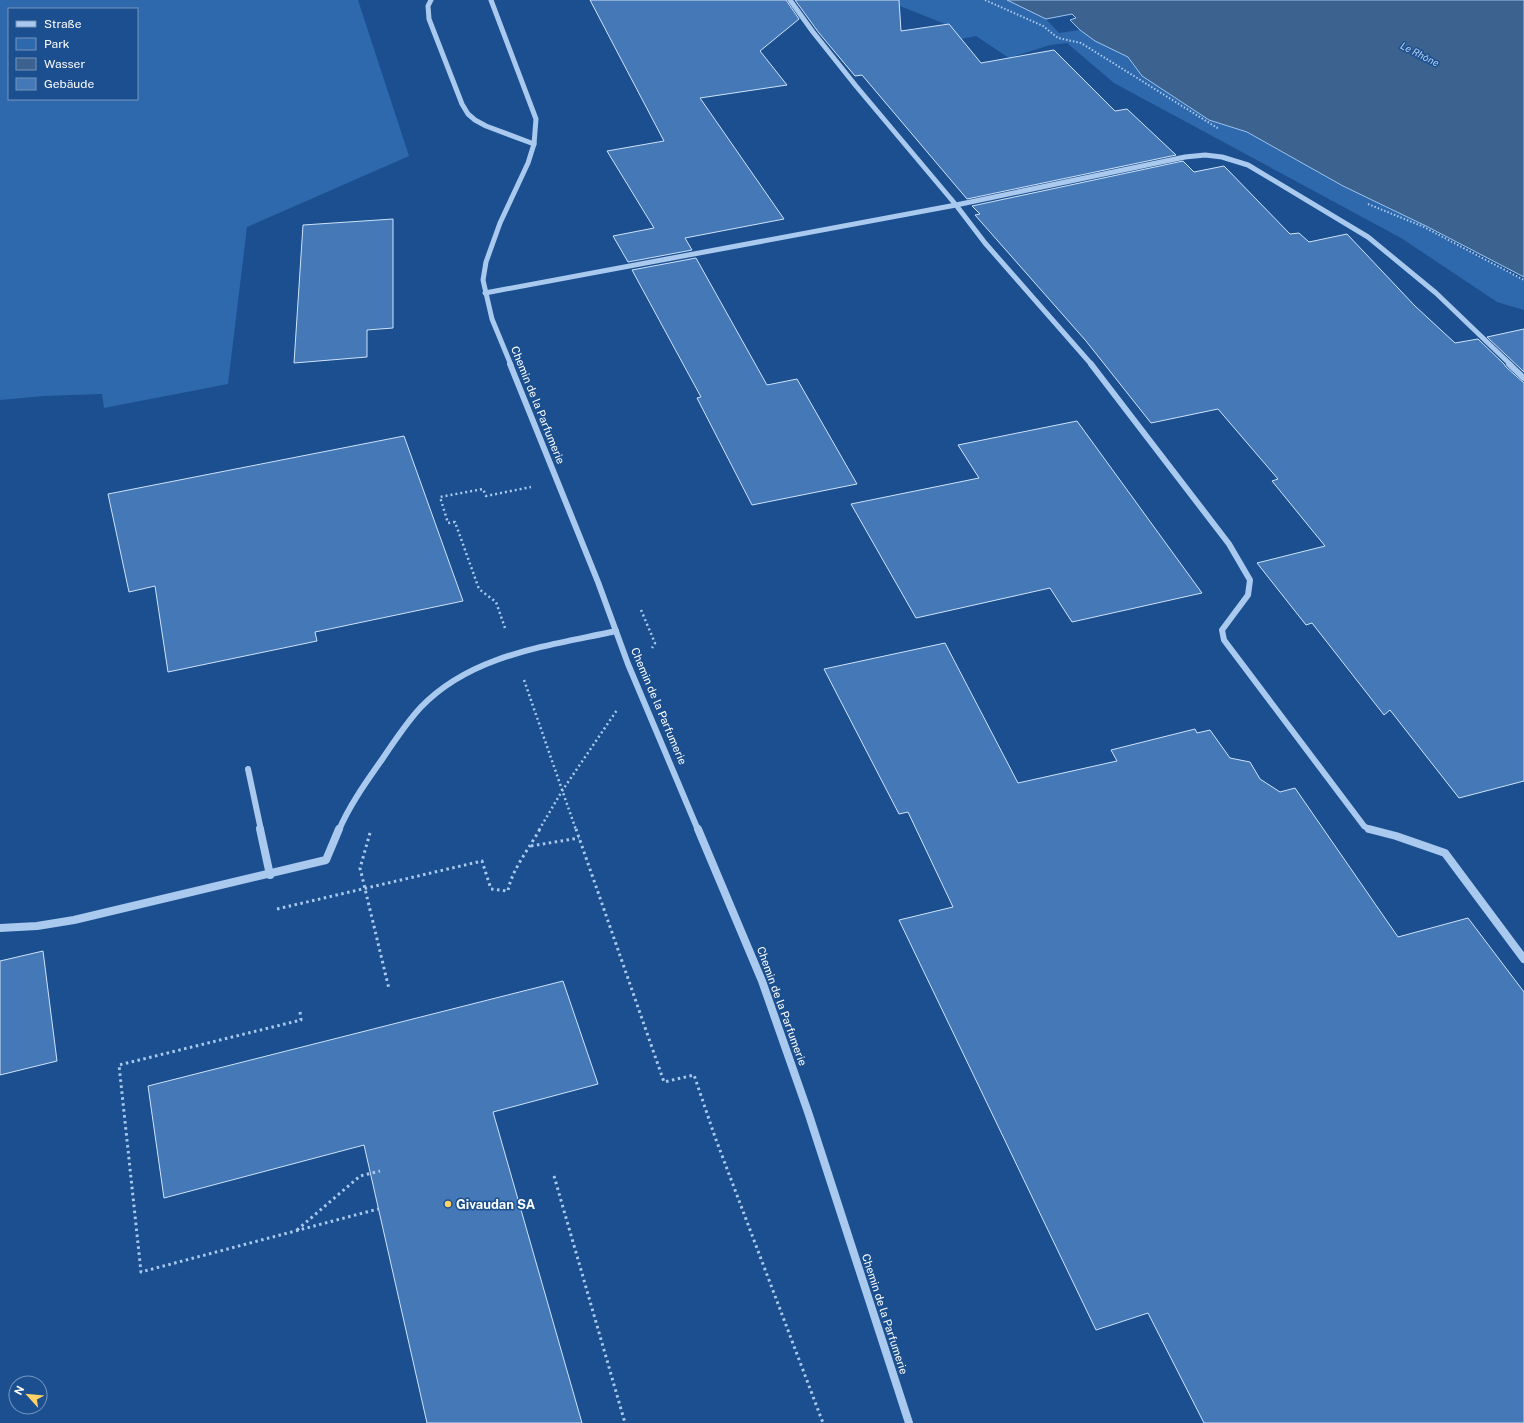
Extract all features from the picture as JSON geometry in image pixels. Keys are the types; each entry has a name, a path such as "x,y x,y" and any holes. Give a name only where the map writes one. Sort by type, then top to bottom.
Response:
{"lane":[{"path":"431,0 428,6 429,20 462,104 468,114 486,126 534,144"},
{"name":"Chemin de la Parfumerie","path":"491,0 536,119 534,144 528,164 500,223 486,262 483,280 492,319 628,664 762,981 808,1112 909,1423"},
{"path":"790,0 813,32 856,86 956,205 985,244 1088,360 1229,544 1250,580 1248,595 1222,630 1224,640 1364,826 1372,831 1396,836 1445,853 1524,959"},
{"path":"485,293 956,205 1185,157 1212,155 1230,157 1257,169 1368,237 1436,293 1524,378"},
{"path":"0,928 40,927 82,919 270,875 326,860 348,809 407,723 446,685 477,667 514,653 616,631"},
{"path":"248,769 270,875"}],"path":[{"path":"518,490 486,496 483,489 440,497 448,523 455,522 479,589 496,602 664,1082 694,1075 718,1145 823,1423"},
{"path":"641,610 655,643 652,648"},
{"path":"277,909 482,861 491,889 508,891 509,884 562,791 616,710"},
{"path":"371,830 360,868 389,989"},
{"path":"530,846 579,838"},
{"path":"300,1012 301,1020 119,1065 142,1272 378,1209"},
{"path":"296,1232 360,1176 380,1171"},
{"path":"554,1176 625,1423"}],"green space":[{"path":"0,0 358,0 409,156 247,227 228,384 104,408 102,394 44,396 0,400"},
{"path":"885,0 1007,0 1046,19 1059,33 1080,30 1095,41 1128,57 1142,76 1209,120 1247,132 1343,186 1426,226 1425,227 1524,280 1524,310 1497,302 1401,238 1114,83 1067,43 1050,45 1009,58 976,36 961,39 949,24 945,24"}],"water":[{"name":"Le Rhône","path":"1007,0 1524,0 1524,277 1426,226 1343,186 1247,132 1209,120 1142,76 1128,57 1095,41 1080,30 1070,20 1076,18 1072,14 1046,19"}],"building":[{"path":"590,0 786,0 799,19 760,51 787,85 700,98 784,219 685,238 692,250 628,262 613,236 654,228 607,151 664,141"},
{"path":"795,0 899,0 901,31 949,24 981,63 1054,50 1115,111 1127,109 1176,155 967,199 862,75 855,76 819,33"},
{"path":"1183,161 1194,172 1224,166 1290,234 1299,233 1309,242 1347,234 1415,306 1455,343 1478,339 1524,383 1524,781 1459,798 1390,710 1384,715 1312,623 1306,625 1257,563 1325,546 1272,481 1278,479 1218,409 1151,423 1086,341 975,215 980,214 972,206"},
{"path":"393,219 393,328 367,330 367,357 294,363 303,225"},
{"path":"696,258 767,385 797,379 857,484 752,505 697,398 701,397 632,270"},
{"path":"1524,329 1524,372 1487,337"},
{"path":"1077,421 1202,593 1072,622 1050,588 916,618 851,504 979,478 958,445"},
{"path":"404,436 463,601 315,632 317,641 168,672 155,586 129,592 108,494"},
{"path":"945,643 1018,783 1117,761 1111,750 1195,729 1197,733 1210,730 1230,758 1250,762 1260,779 1280,792 1295,788 1398,937 1468,918 1524,992 1524,1423 1204,1423 1148,1313 1096,1330 899,920 953,907 908,812 899,814 824,669"},
{"path":"43,951 57,1061 0,1075 0,961"},
{"name":"Givaudan SA","path":"563,981 598,1084 493,1112 582,1423 427,1423 364,1145 164,1198 148,1086"}],"place":[{"name":"Givaudan SA","path":"448,1204"}]}
